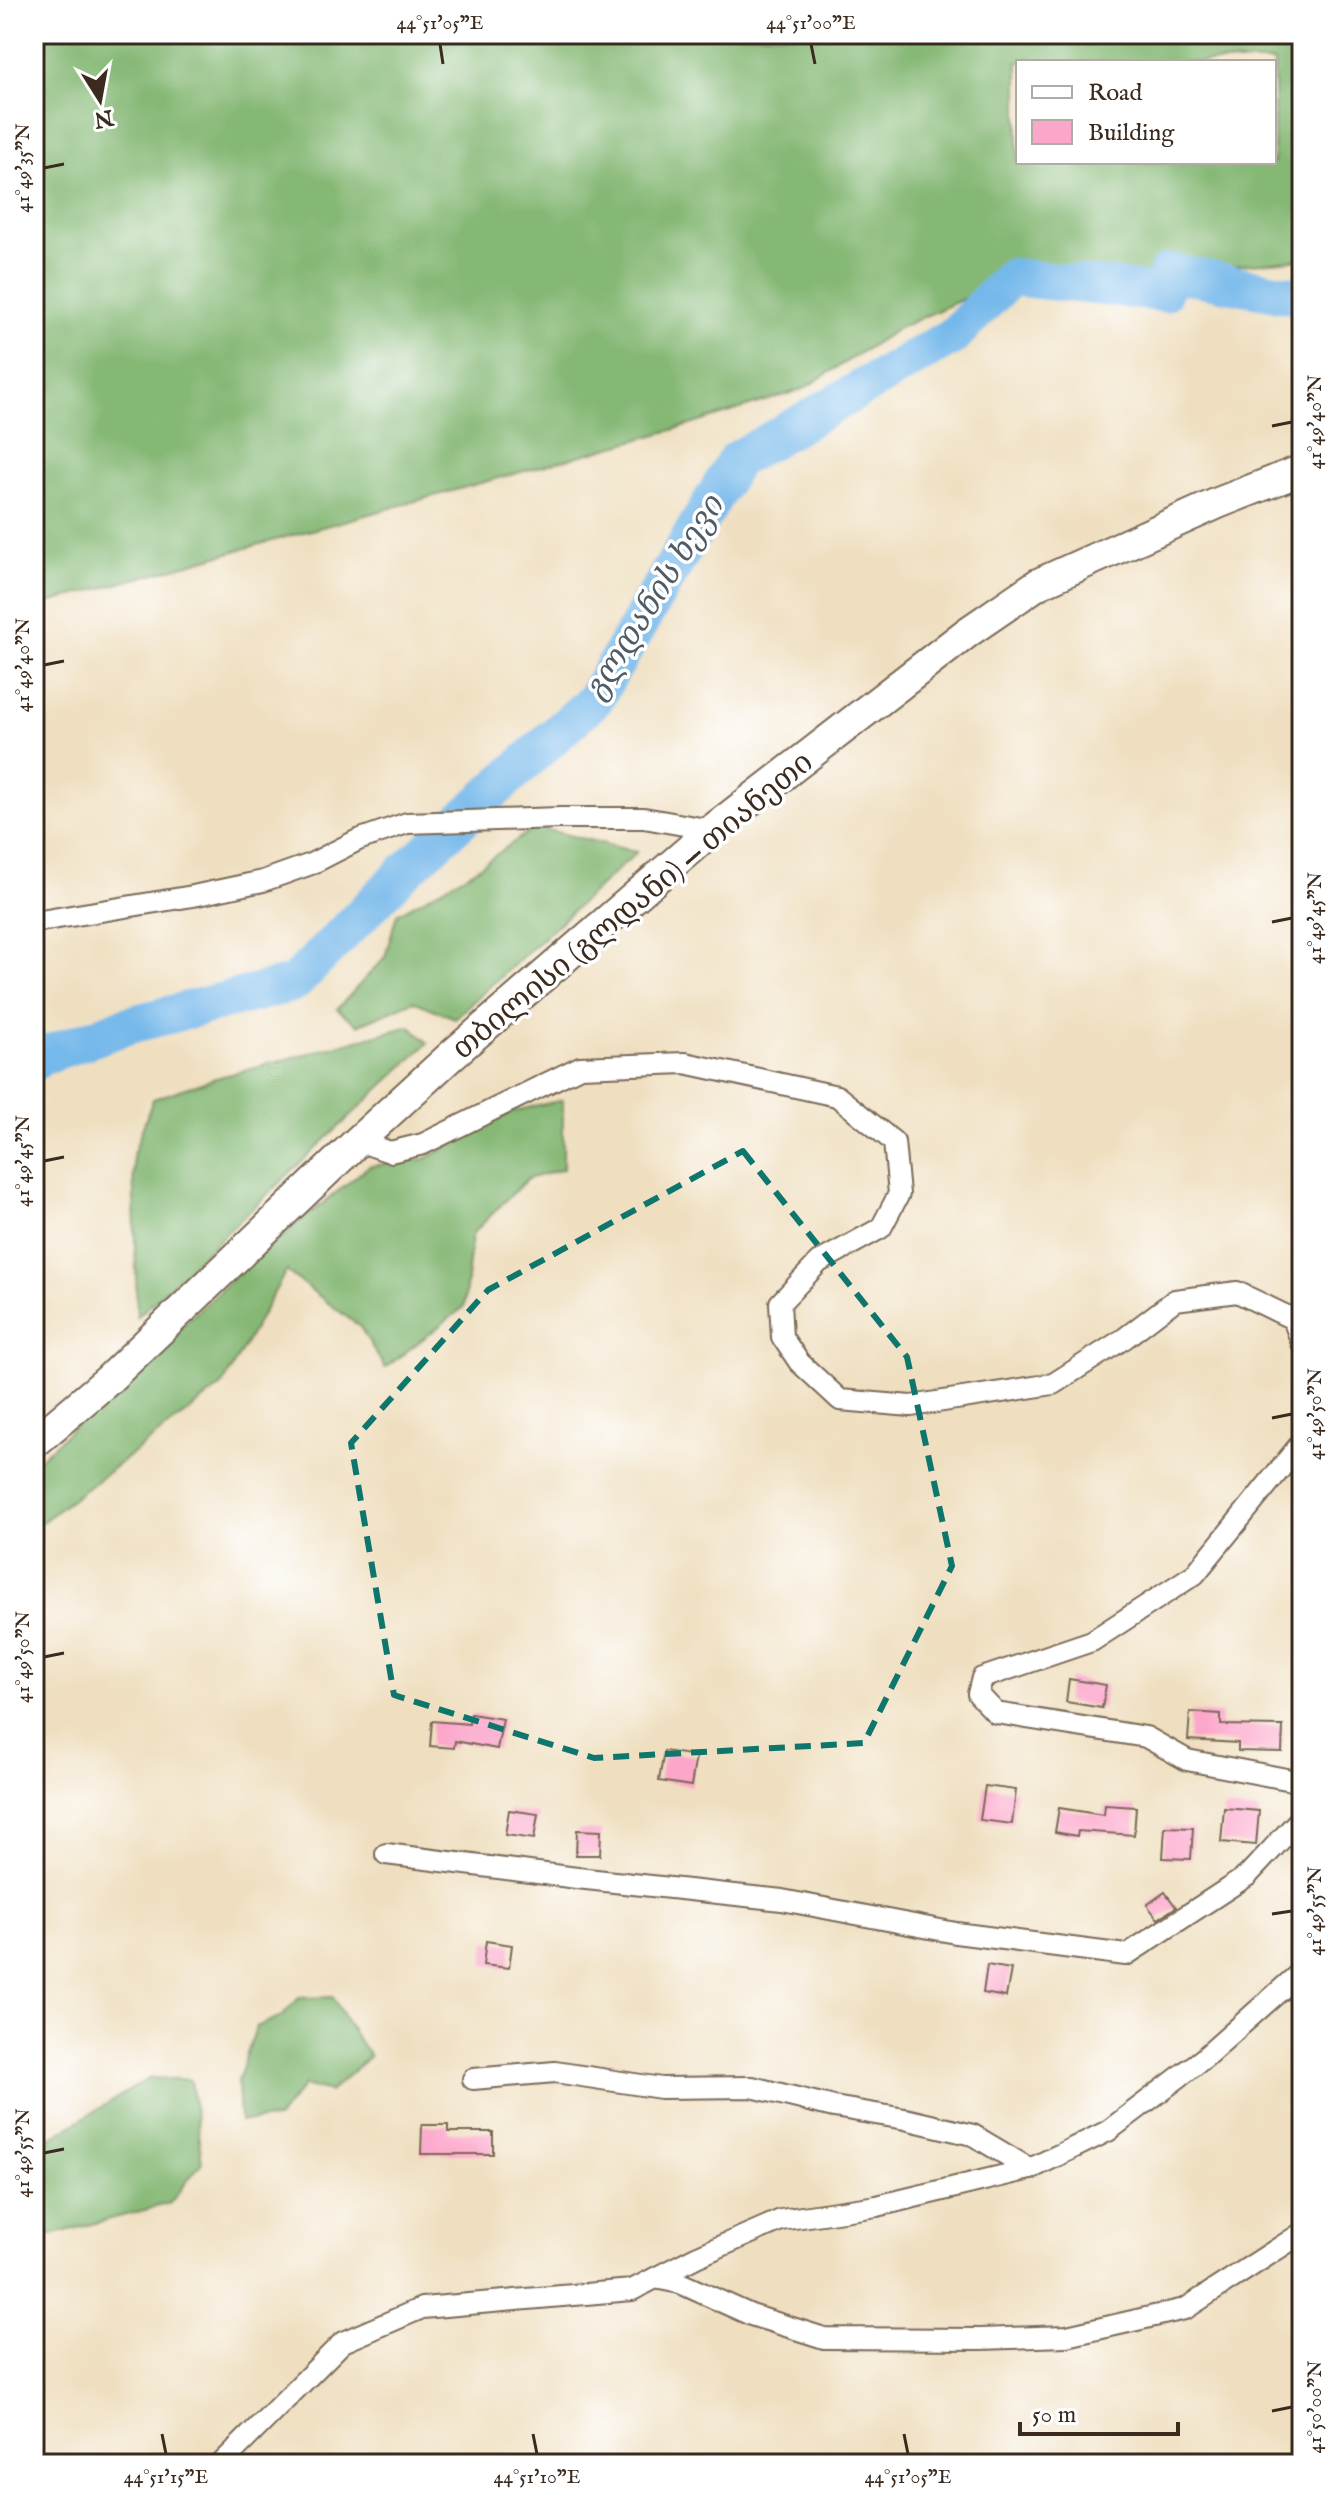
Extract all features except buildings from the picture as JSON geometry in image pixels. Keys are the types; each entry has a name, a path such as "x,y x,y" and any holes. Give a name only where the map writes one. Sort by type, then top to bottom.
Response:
{"main road":[{"name":"თბილისი (გლდანი) — თიანეთი","path":"34,1443 107,1381 452,1055 712,830 968,632 1038,584 1218,503 1302,470"}],"street":[{"path":"34,922 193,896 263,881 311,864 358,840 407,823 644,818 712,830"},
{"path":"358,1141 390,1152 423,1144 580,1067 685,1063 837,1096 894,1142 899,1194 881,1228 819,1262 780,1303 782,1337 799,1362 840,1400 911,1406 1053,1384 1125,1338 1175,1300 1237,1292 1293,1319 1302,1343"},
{"path":"1302,1442 1195,1574 1092,1641 982,1678 978,1694 996,1713 1146,1737 1187,1760 1302,1782"},
{"path":"386,1854 782,1900 956,1933 1126,1955 1247,1876 1302,1817"},
{"path":"221,2464 343,2342 422,2308 632,2290 781,2220 877,2206 1030,2169 1108,2131 1204,2058 1302,1971"},
{"path":"473,2079 555,2072 661,2088 752,2087 973,2135 1030,2169"},
{"path":"655,2278 680,2283 751,2315 824,2338 1067,2336 1185,2309 1302,2233"}],"highlighted area":[{"path":"743,1151 907,1357 952,1566 864,1743 594,1758 394,1695 351,1443 488,1290"}],"green space":[{"path":"34,34 1302,34 1302,259 1168,272 1011,277 899,328 803,389 690,425 34,607"},
{"path":"535,827 637,852 455,1018 413,1001 358,1025 337,1009 385,957 397,914 473,871"},
{"path":"410,1026 428,1043 137,1317 133,1155 153,1099 216,1078"},
{"path":"563,1100 563,1169 527,1179 472,1234 464,1307 385,1368 360,1327 286,1271 222,1386 34,1528 34,1464 249,1263 369,1166 425,1159 514,1111"},
{"path":"333,1997 370,2056 329,2092 304,2085 277,2119 240,2121 238,2081 256,2027 282,2016 299,1998"},
{"path":"150,2078 191,2080 202,2162 170,2203 44,2237 34,2230 34,2134 52,2137"}],"waterway":[{"name":"გლდანის ხევი","path":"34,1062 42,1056 129,1025 294,983 403,873 594,700 736,460 953,336 1011,277 1163,293 1168,272 1302,297"}]}
